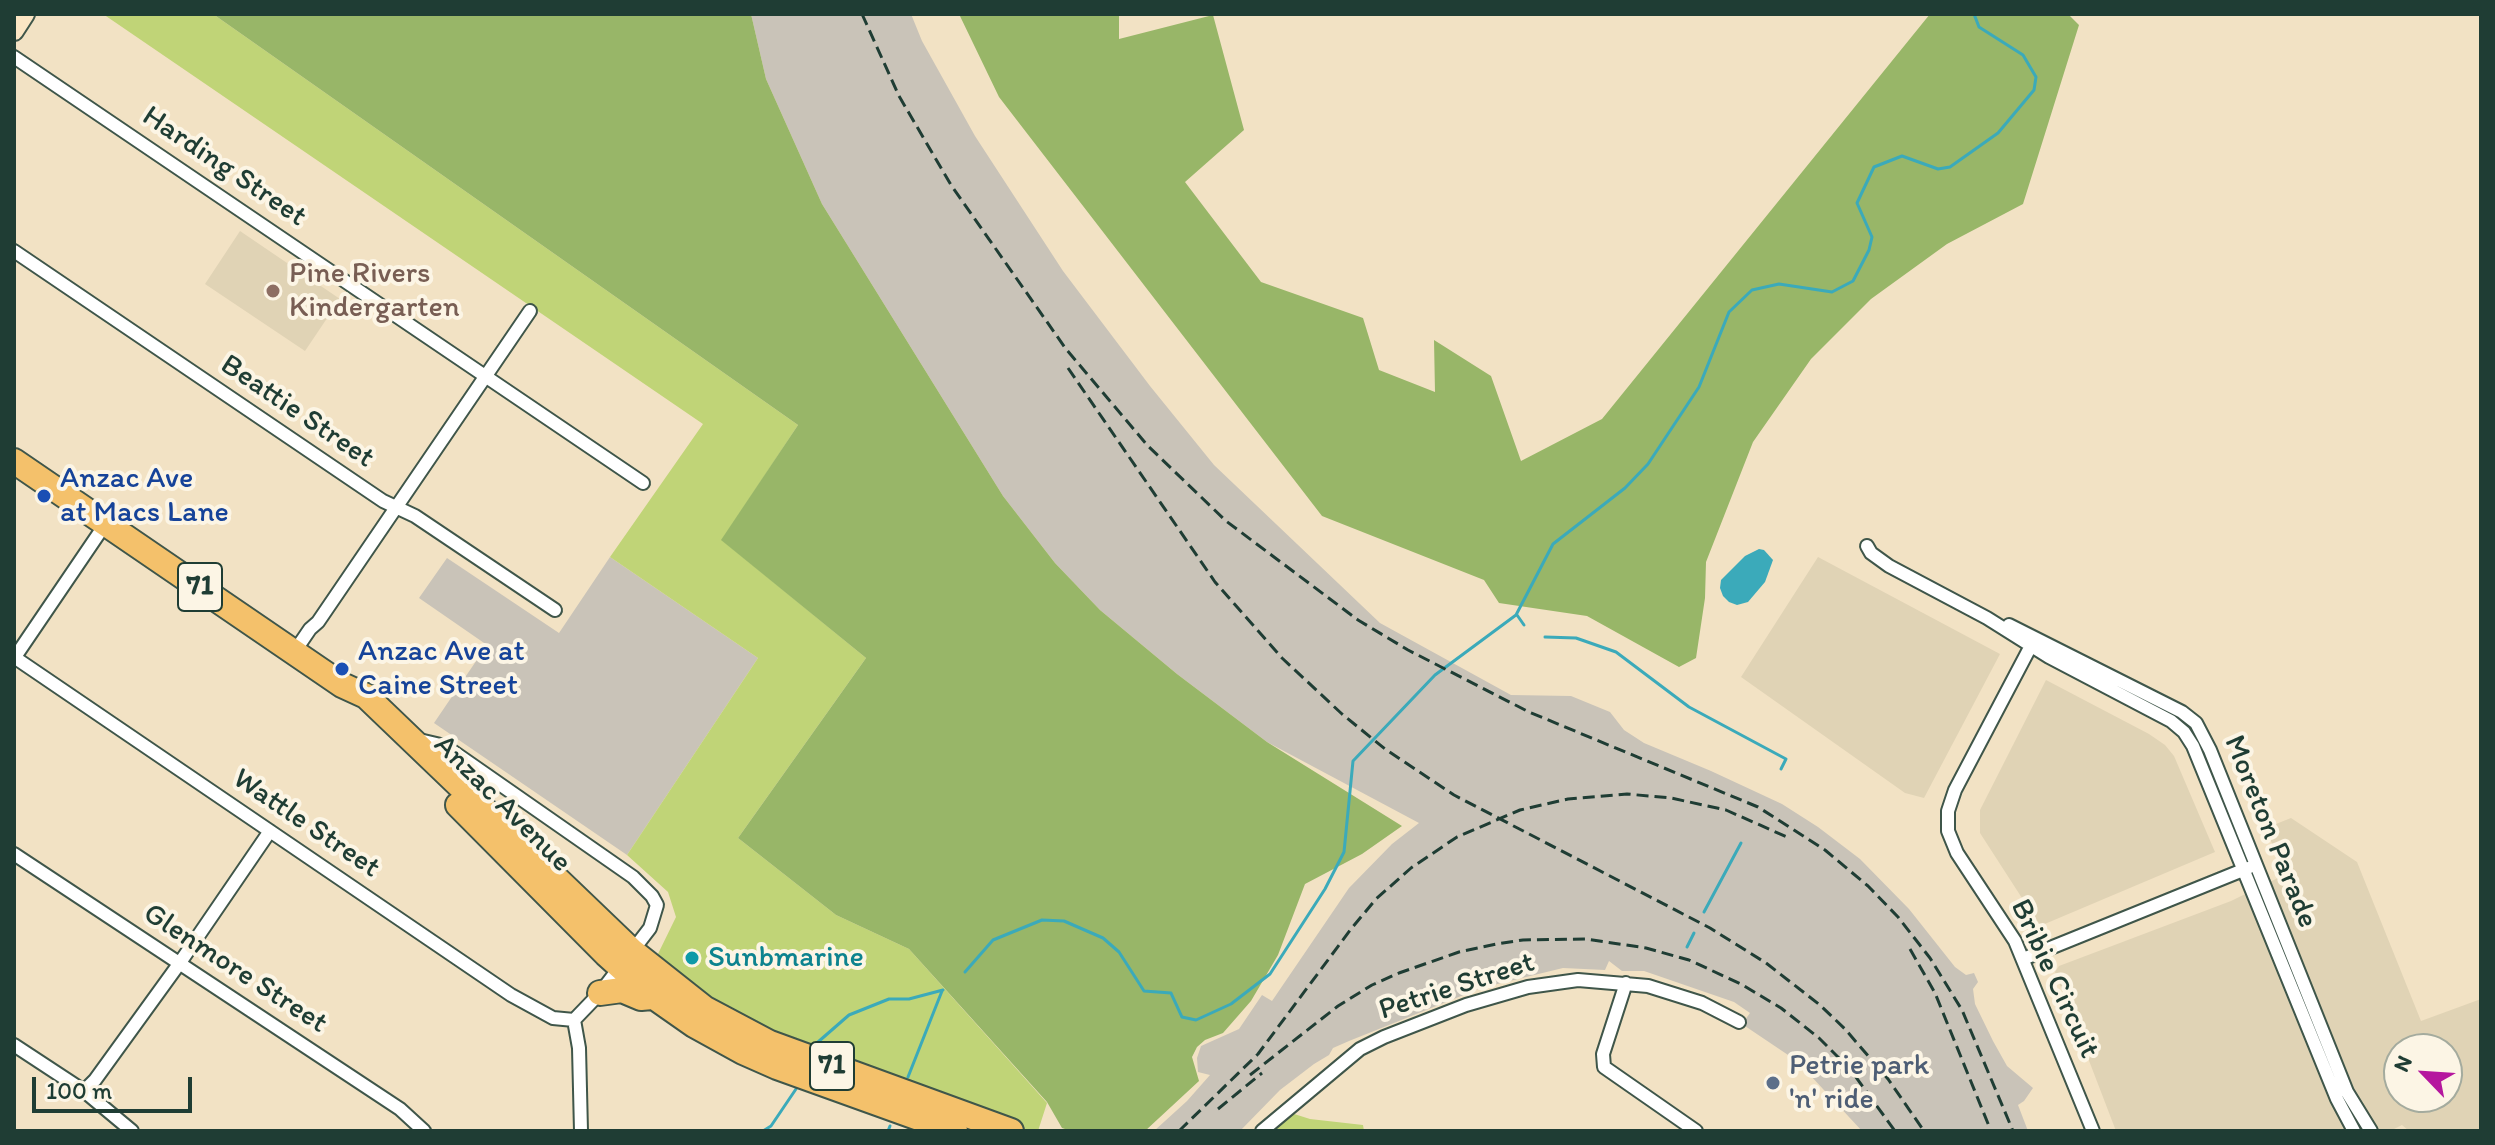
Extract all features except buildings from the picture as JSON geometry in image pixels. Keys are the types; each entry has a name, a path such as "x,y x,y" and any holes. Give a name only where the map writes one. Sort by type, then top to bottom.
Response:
{"highway":[{"name":"Anzac Avenue","path":"14,461 342,685 366,696 413,739 626,959 654,997 694,1025 743,1052 955,1131"},
{"name":"Anzac Avenue","path":"342,685 358,705 626,959 759,1038 1011,1131"},
{"path":"600,993 622,990 641,998 654,997"}],"main road":[{"path":"14,31 25,14"}],"street":[{"name":"Harding Street","path":"14,57 643,483"},
{"name":"Beattie Street","path":"14,251 383,501 415,516 555,610"},
{"path":"295,651 397,508 530,311"},
{"path":"14,657 106,523"},
{"name":"Moreton Parade","path":"1867,546 1871,553 1889,566 2033,642 2171,721 2184,732 2249,867 2347,1092 2371,1131"},
{"name":"Bribie Circuit","path":"2033,642 1955,790 1947,821 1950,840 1957,853 2012,934 2093,1131"},
{"name":"Wattle Street","path":"14,657 511,995 553,1018 574,1020"},
{"path":"413,739 445,746 508,795 633,877 657,905 650,928 600,993 574,1020 579,1048 581,1131"},
{"path":"84,1091 179,964 270,831"},
{"name":"Glenmore Street","path":"14,854 400,1109 424,1131"},
{"path":"2023,959 2249,867"},
{"name":"Moreton Parade","path":"2249,867 2337,1099 2354,1131"},
{"name":"Petrie Street","path":"1262,1131 1360,1049 1466,1005 1528,987 1578,980 1626,983 1667,991 1702,1003 1739,1022"},
{"path":"1626,983 1603,1054 1604,1067 1696,1131"},
{"path":"14,1045 84,1091 132,1131"}],"shaded area":[{"path":"751,14 911,14 922,41 975,136 1063,271 1214,465 1380,623 1511,695 1571,696 1610,712 1624,730 1644,743 1782,804 1860,859 1909,909 1955,967 1966,975 1974,973 1978,982 1973,989 1975,1004 1993,1041 2007,1066 2033,1088 2018,1105 2028,1131 1862,1131 1797,1061 1742,1024 1750,1013 1734,1002 1644,971 1622,971 1609,961 1605,970 1563,968 1481,988 1333,1048 1329,1055 1280,1090 1240,1131 1154,1131 1210,1075 1198,1072 1197,1058 1201,1046 1239,1029 1262,995 1272,1001 1349,888 1392,844 1419,823 1267,742 1177,674 1100,610 1055,563 1003,496 822,204 766,79"},
{"name":"Pine Rivers Kindergarten","path":"240,231 340,299 305,351 205,284"},
{"path":"610,557 758,658 627,855 434,723 487,645 419,598 447,558 559,633"},
{"path":"1818,557 2000,654 1924,798 1905,793 1741,677"},
{"path":"2046,680 2165,745 2174,756 2215,852 2040,926 1980,833 1980,810"},
{"path":"2291,818 2357,862 2421,1021 2481,999 2481,1131 2409,1131 2402,1125 2390,1131 2116,1131 2055,972 2059,966 2231,901 2284,875 2266,828"}],"green space":[{"path":"103,14 213,14 798,425 722,540 866,658 738,838 836,915 909,949 1047,1103 1038,1131 1031,1131 751,1026 692,988 656,958 676,917 668,892 627,855 758,658 610,557 703,424"},
{"path":"213,14 751,14 766,79 822,204 1003,496 1055,563 1100,610 1177,674 1267,742 1402,826 1362,854 1305,884 1278,955 1251,1001 1223,1033 1197,1047 1192,1057 1199,1081 1145,1131 1071,1131 1062,1128 1047,1102 909,949 836,915 738,838 866,658 721,540 798,425"},
{"path":"959,14 1119,14 1119,39 1213,15 1244,130 1185,182 1261,282 1363,318 1379,370 1435,392 1434,340 1491,376 1521,461 1602,419 1930,14 2068,14 2079,25 2023,204 1947,244 1871,299 1811,359 1753,442 1706,562 1705,598 1696,658 1679,667 1587,616 1499,603 1484,580 1322,516 999,97"},
{"path":"1291,1113 1310,1119 1363,1125 1364,1131 1273,1131"}],"water":[{"path":"1759,549 1773,560 1765,582 1748,602 1737,605 1729,602 1720,588 1721,580 1745,556"}],"waterway":[{"path":"965,972 993,940 1042,920 1064,921 1103,938 1119,952 1144,991 1171,993 1182,1017 1196,1020 1231,1004 1270,974 1325,889 1344,852 1353,761 1435,675 1516,615 1553,544 1625,488 1648,464 1699,387 1729,312 1752,290 1779,284 1832,292 1853,281 1872,237 1857,203 1874,167 1902,156 1938,169 1950,167 1998,133 2034,90 2036,77 2023,55 1979,27 1974,14"},
{"path":"1517,615 1524,625"},
{"path":"1545,637 1576,638 1616,652 1689,707 1786,759 1781,769"},
{"path":"1704,912 1741,843"},
{"path":"1687,947 1694,933"},
{"path":"818,1042 849,1015 889,999 909,999 943,990"},
{"path":"908,1077 942,991"},
{"path":"763,1131 771,1126 796,1089"},
{"path":"888,1131 890,1126"}],"railway":[{"path":"862,14 899,96 951,185 1066,349 1148,446 1226,521 1358,620 1408,650 1529,712 1758,807 1825,850 1868,886 1898,917 1930,958 1962,1010 2013,1131"},
{"path":"1068,368 1215,582 1282,658 1342,714 1385,749 1454,795 1710,928 1766,963 1845,1029 1888,1079 1924,1131"},
{"path":"1179,1131 1258,1054 1376,899 1411,868 1457,837 1520,810 1568,799 1627,794 1671,798 1726,810 1787,837"},
{"path":"1250,1075 1338,1006 1399,973 1459,952 1496,944 1523,940 1586,939 1646,948 1689,960 1741,984 1781,1008 1819,1038 1850,1069 1895,1131"},
{"path":"1910,949 1935,993 1991,1131"},
{"path":"1218,1109 1262,1073"}],"place":[{"name":"Pine Rivers Kindergarten","path":"273,291"},
{"name":"Anzac Ave at Macs Lane","path":"44,496"},
{"name":"Anzac Ave at Caine Street","path":"342,669"},
{"name":"Sunbmarine","path":"692,958"},
{"name":"Petrie park 'n' ride","path":"1773,1083"}]}
